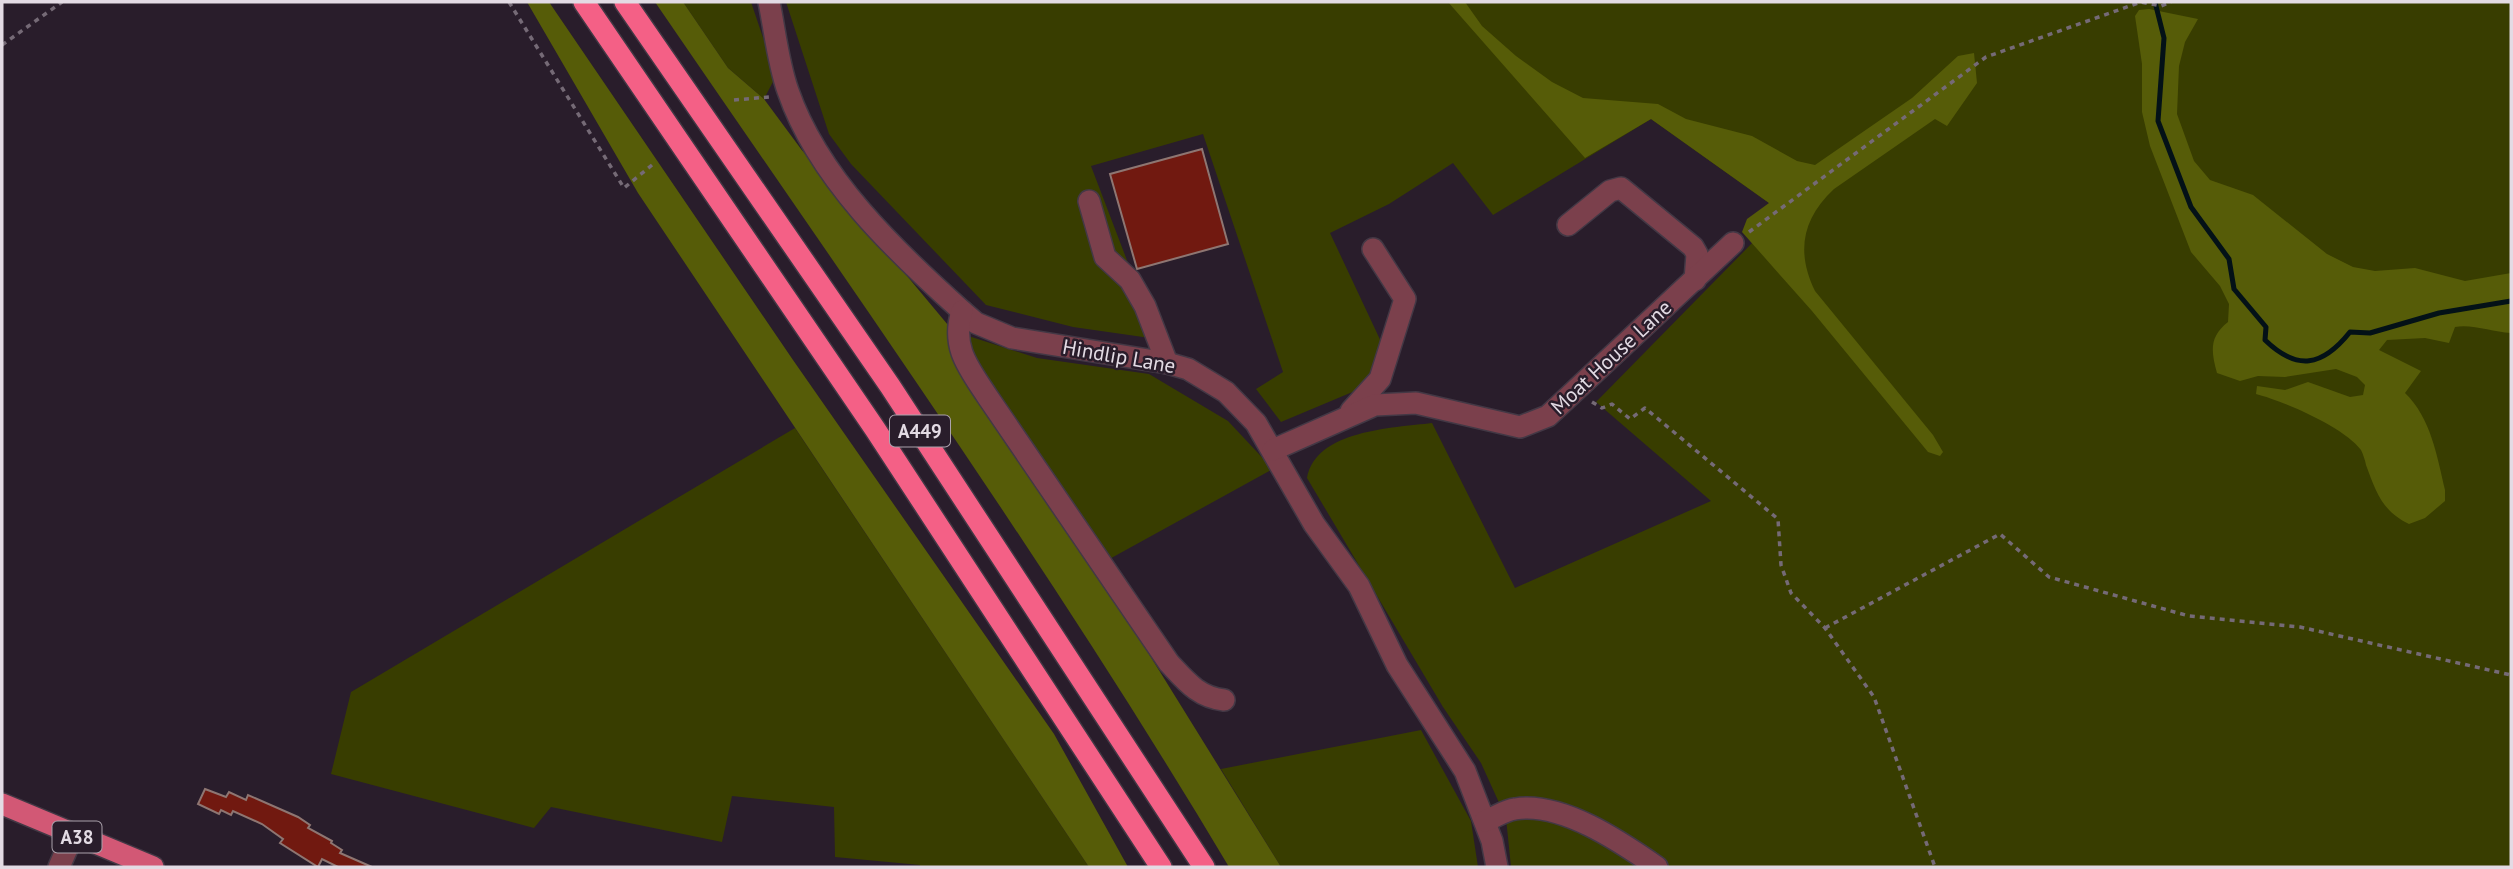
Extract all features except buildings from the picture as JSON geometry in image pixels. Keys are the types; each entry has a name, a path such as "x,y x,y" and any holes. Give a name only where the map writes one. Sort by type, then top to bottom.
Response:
{"highway":[{"name":"A449","path":"584,2 875,429 1161,867"},
{"name":"A449","path":"625,2 890,386 1204,867"}],"main road":[{"name":"A38","path":"2,804 153,867"}],"street":[{"name":"Hindlip Lane","path":"769,2 788,90 814,146 836,178 877,227 962,311 976,323 1012,338 1167,363 1188,369 1226,392 1256,423 1314,524 1359,586 1397,665 1465,771 1485,821 1497,867"},
{"path":"1568,225 1610,191 1621,188 1693,247 1697,254 1695,279"},
{"path":"1089,201 1105,257 1130,280 1145,306 1167,363"},
{"name":"Moat House Lane","path":"1273,450 1347,415 1375,405 1416,403 1520,427 1548,416 1733,243"},
{"path":"1347,415 1380,379 1405,299 1373,249"},
{"path":"962,311 957,340 967,365 987,396 1169,663 1194,690 1224,700"},
{"path":"1485,821 1515,809 1548,812 1576,819 1657,867"},
{"path":"59,867 73,835"}],"path":[{"path":"2,45 62,2"},
{"path":"509,2 624,188 652,165"},
{"path":"1733,243 1986,57 2141,2 2161,6 2171,2"},
{"path":"734,100 764,99 788,90"},
{"path":"1576,391 1602,408 1612,404 1630,419 1645,408 1778,519 1781,565 1791,593 1825,628 1874,697 1936,867"},
{"path":"1825,628 2000,534 2049,577 2189,617 2300,627 2511,675"}],"green space":[{"path":"527,2 549,2 793,360 1054,734 1128,867 1089,867 638,193"},
{"path":"655,2 683,2 728,68 764,99 801,149 953,331 958,370 1095,567 1281,867 1229,867 1162,756 1021,538"},
{"path":"683,2 751,2 776,76 764,99 728,68"},
{"path":"786,2 2511,2 2511,867 1511,867 1506,818 1481,763 1443,707 1307,478 1313,462 1325,450 1358,434 1432,423 1515,588 1711,501 1596,402 1759,236 1769,203 1651,119 1493,215 1453,163 1389,204 1330,233 1384,348 1362,388 1281,422 1256,389 1283,372 1203,134 1091,166 1157,339 1073,327 986,305 851,164 829,134"},
{"path":"1448,2 1465,2 1482,26 1516,56 1552,82 1583,98 1658,104 1686,119 1752,136 1797,161 1815,165 1912,98 1958,56 1974,53 1977,83 1947,126 1935,119 1834,189 1815,212 1805,237 1805,263 1815,291 1933,435 1943,452 1940,456 1928,452 1812,311 1742,232 1747,219 1769,203 1651,119 1585,158"},
{"path":"2149,9 2198,19 2185,42 2179,66 2177,114 2194,161 2210,180 2253,195 2327,254 2353,267 2375,271 2415,268 2465,281 2511,273 2511,333 2455,327 2449,343 2425,338 2387,340 2379,350 2421,371 2405,393 2427,426 2445,490 2445,501 2425,518 2409,524 2386,507 2377,492 2361,450 2353,441 2297,409 2256,394 2257,386 2285,390 2308,382 2350,397 2363,395 2365,385 2357,377 2336,369 2285,377 2258,376 2240,381 2217,373 2213,345 2217,333 2228,322 2229,304 2220,286 2191,252 2150,146 2142,112 2142,64 2135,16 2139,10"},
{"path":"953,331 1037,358 1149,374 1228,421 1273,469 1095,567 958,370"},
{"path":"795,428 1089,867 920,867 835,857 834,807 732,796 722,842 551,807 534,828 331,774 351,692"},
{"path":"1421,730 1471,821 1478,867 1281,867 1221,769"}],"waterway":[{"path":"2155,2 2164,38 2158,121 2191,207 2229,259 2234,289 2266,327 2265,340 2288,357 2309,361 2329,352 2350,332 2370,333 2439,313 2511,301"}]}
